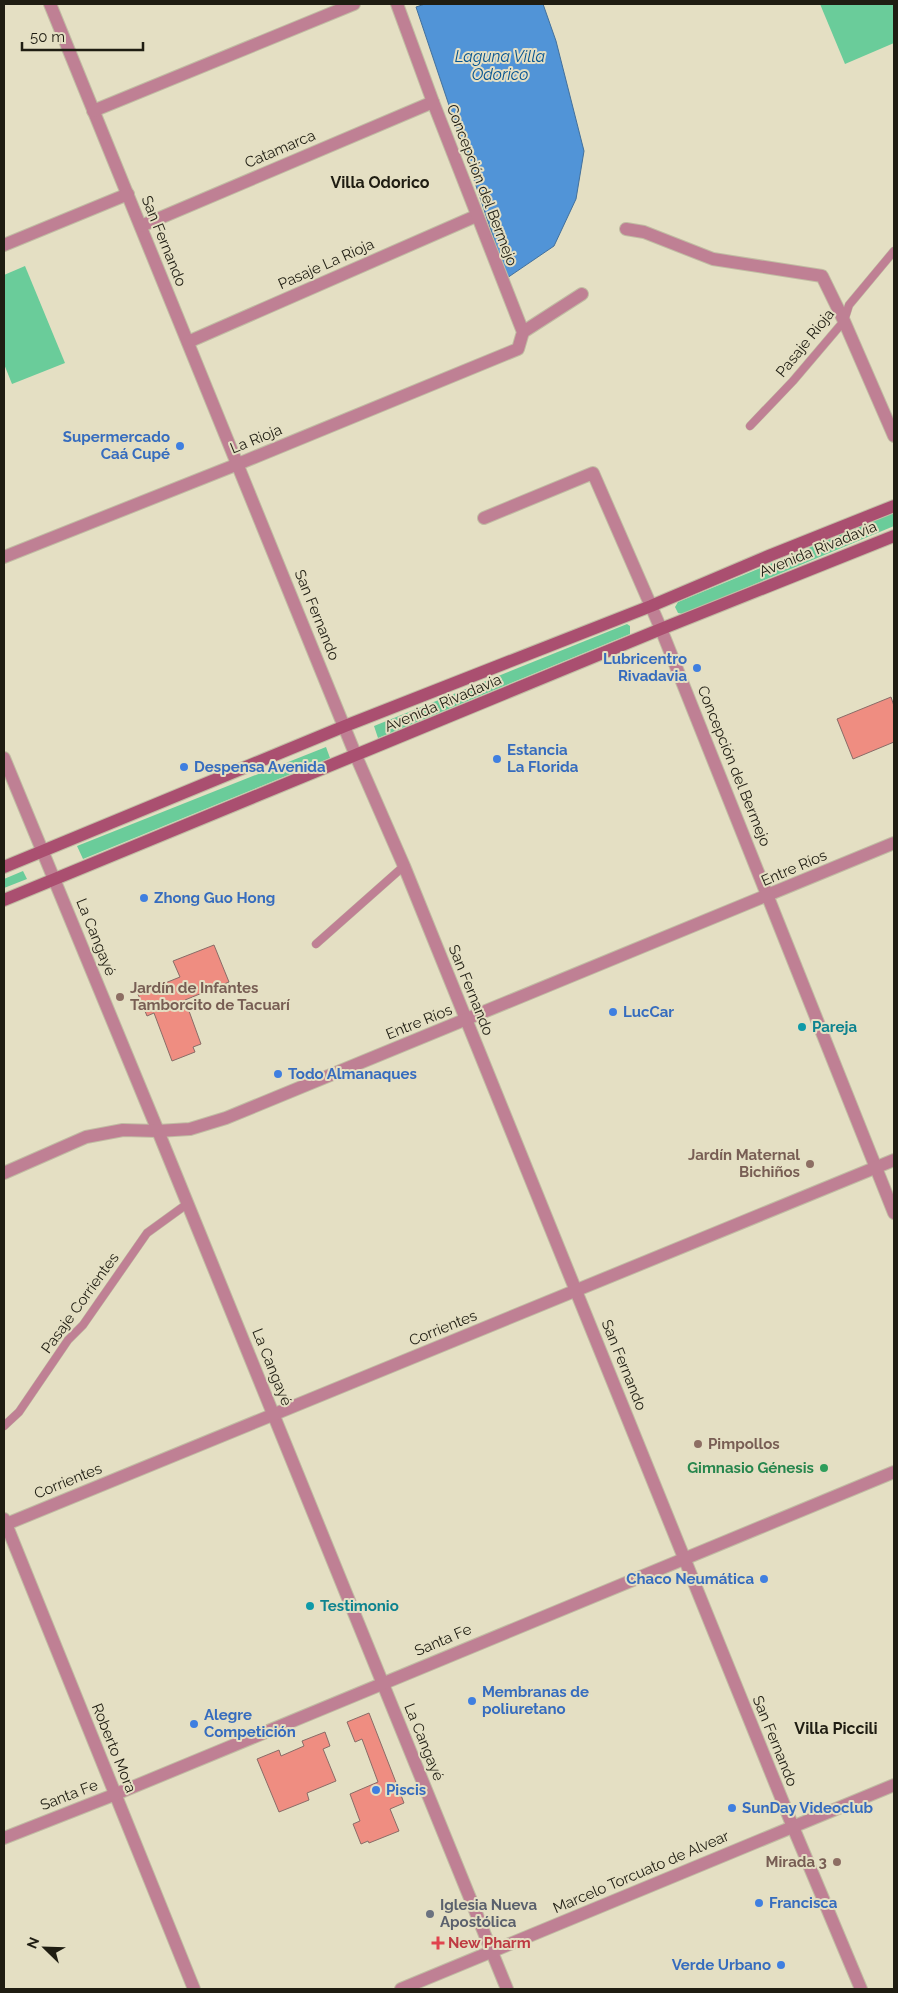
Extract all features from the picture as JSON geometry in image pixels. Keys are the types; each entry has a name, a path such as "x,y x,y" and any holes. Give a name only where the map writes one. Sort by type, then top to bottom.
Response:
{"street":[{"name":"San Fernando","path":"50,4 356,756 404,866 792,1827 861,1989"},
{"path":"94,111 354,4"},
{"name":"Concepción del Bermejo","path":"397,4 432,102 522,332"},
{"name":"Catamarca","path":"140,226 432,102"},
{"path":"4,245 128,194"},
{"name":"Pasaje La Rioja","path":"188,342 476,216"},
{"path":"626,229 644,232 713,259 822,276 894,436"},
{"path":"522,332 582,294"},
{"name":"La Rioja","path":"4,556 238,464 518,349 522,332"},
{"name":"Concepción del Bermejo","path":"484,518 593,473 661,629 894,1213"},
{"name":"Avenida Rivadavia","path":"4,867 345,726 651,606 894,506"},
{"name":"Avenida Rivadavia","path":"4,900 661,629 894,536"},
{"name":"La Cangayé","path":"4,758 507,1989"},
{"name":"Entre Ríos","path":"4,1173 86,1137 123,1130 158,1131 190,1129 226,1118 894,844"},
{"name":"Corrientes","path":"4,1523 577,1292 894,1160"},
{"name":"Santa Fe","path":"4,1838 116,1794 894,1472"},
{"name":"Roberto Mora","path":"4,1523 194,1989"},
{"name":"Marcelo Torcuato de Alvear","path":"401,1989 894,1785"}],"lane":[{"name":"Pasaje Rioja","path":"750,426 793,381 844,322 849,305 894,251"},
{"path":"316,944 404,866"},
{"name":"Pasaje Corrientes","path":"4,1426 19,1412 68,1340 83,1325 147,1233 187,1204"}],"green space":[{"path":"820,4 894,4 894,43 845,64"},
{"path":"25,266 65,363 12,384 4,364 4,275"},
{"path":"893,513 894,526 683,614 678,613 675,607 678,602"},
{"path":"627,624 630,626 630,634 378,738 374,726"},
{"path":"326,747 330,758 83,859 77,846"},
{"path":"23,871 27,879 4,888 4,879"}],"water":[{"name":"Laguna Villa Odorico","path":"425,4 543,4 556,41 584,151 576,199 554,246 507,278 416,7"}],"building":[{"path":"891,697 894,706 894,742 853,759 837,719"},
{"path":"214,945 229,982 185,1000 201,1044 193,1047 195,1052 172,1061 154,1013 147,1016 138,994 180,977 173,961"},
{"path":"369,1713 404,1803 390,1809 399,1831 369,1843 368,1841 361,1844 353,1824 360,1821 350,1794 378,1782 362,1739 355,1742 347,1722"},
{"path":"325,1732 330,1746 323,1749 336,1781 307,1793 309,1800 279,1812 257,1759 279,1750 281,1756 304,1746 302,1741"}],"place":[{"name":"Supermercado Caá Cupé","path":"180,446"},
{"name":"Lubricentro Rivadavia","path":"697,668"},
{"name":"Estancia La Florida","path":"497,759"},
{"name":"Despensa Avenida","path":"184,767"},
{"name":"Zhong Guo Hong","path":"144,898"},
{"name":"Jardín de Infantes Tamborcito de Tacuarí","path":"120,997"},
{"name":"LucCar","path":"613,1012"},
{"name":"Pareja","path":"802,1027"},
{"name":"Todo Almanaques","path":"278,1074"},
{"name":"Jardín Maternal Bichiños","path":"810,1164"},
{"name":"Pimpollos","path":"698,1444"},
{"name":"Gimnasio Génesis","path":"824,1468"},
{"name":"Chaco Neumática","path":"764,1579"},
{"name":"Testimonio","path":"310,1606"},
{"name":"Membranas de poliuretano","path":"472,1701"},
{"name":"Alegre Competición","path":"194,1724"},
{"name":"Piscis","path":"376,1790"},
{"name":"SunDay Videoclub","path":"732,1808"},
{"name":"Mirada 3","path":"837,1862"},
{"name":"Francisca","path":"759,1903"},
{"name":"Iglesia Nueva Apostólica","path":"430,1914"},
{"name":"New Pharm","path":"438,1943"},
{"name":"Verde Urbano","path":"781,1965"}],"district":[{"name":"Villa Odorico","path":"380,182"},
{"name":"Villa Piccili","path":"836,1728"}]}
